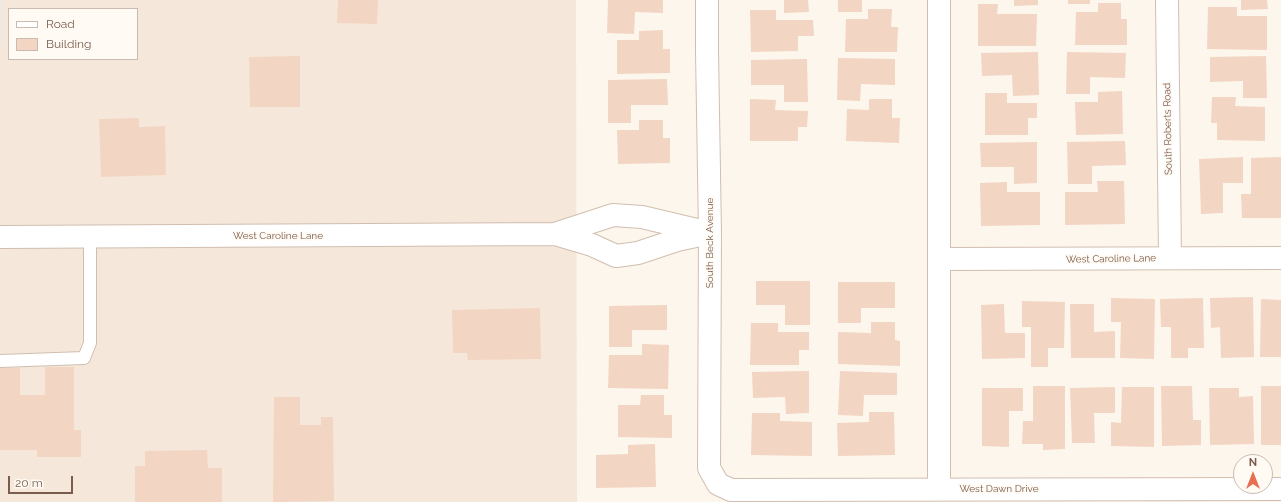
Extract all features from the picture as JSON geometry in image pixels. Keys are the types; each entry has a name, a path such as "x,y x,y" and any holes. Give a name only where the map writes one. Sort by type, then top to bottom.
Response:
{"street":[{"name":"South Beck Avenue","path":"707,0 710,233 709,468 718,484"},
{"path":"939,0 939,489"},
{"name":"South Roberts Road","path":"1167,0 1170,258"},
{"name":"West Caroline Lane","path":"555,234 613,216 642,217 710,233"},
{"name":"West Caroline Lane","path":"0,237 555,234 592,245 616,256 638,253 677,240 710,233"},
{"name":"West Caroline Lane","path":"940,259 1281,258"},
{"name":"West Dawn Drive","path":"718,484 731,490 1281,489"}],"lane":[{"path":"0,362 84,358 90,343 90,236"}],"shaded area":[{"path":"0,0 2,0 2,44 0,44"},
{"path":"2,0 576,0 577,502 0,502 0,44 2,44"}],"building":[{"path":"338,0 378,0 377,24 337,23"},
{"path":"608,0 663,0 663,13 635,12 634,34 607,33"},
{"path":"784,0 808,0 809,12 784,13"},
{"path":"838,0 862,0 862,12 838,12"},
{"path":"1014,0 1038,0 1038,5 1014,6"},
{"path":"1068,0 1090,0 1090,4 1068,4"},
{"path":"1241,0 1267,0 1268,9 1241,10"},
{"path":"1098,3 1121,3 1121,19 1127,19 1127,45 1075,45 1076,12 1098,12"},
{"path":"978,4 998,4 997,14 1037,14 1036,46 978,46"},
{"path":"1208,7 1237,7 1237,16 1267,16 1267,50 1207,49"},
{"path":"868,9 892,9 891,27 898,27 897,52 845,52 846,19 868,19"},
{"path":"750,10 776,10 776,20 813,20 814,36 798,36 798,51 751,52"},
{"path":"663,30 663,49 670,49 670,73 617,74 617,40 639,40 639,31"},
{"path":"1038,52 1039,95 1013,96 1012,75 982,76 981,53"},
{"path":"1067,52 1126,53 1125,78 1090,77 1090,94 1066,94"},
{"path":"300,56 300,107 250,107 249,57"},
{"path":"1266,56 1267,98 1243,98 1243,81 1210,82 1210,57"},
{"path":"838,58 895,59 895,85 861,84 860,101 837,100"},
{"path":"807,59 808,102 784,102 784,85 751,85 751,60"},
{"path":"667,79 668,105 631,105 631,123 608,123 608,80"},
{"path":"1122,91 1123,134 1076,135 1075,102 1098,102 1098,92"},
{"path":"985,93 1007,93 1007,103 1037,103 1037,118 1028,118 1028,135 985,135"},
{"path":"1212,97 1236,97 1235,106 1265,107 1265,141 1217,140 1217,123 1211,123"},
{"path":"750,99 776,100 775,110 808,111 807,127 798,127 798,141 750,141"},
{"path":"869,99 892,99 892,118 900,118 899,143 846,141 847,109 869,110"},
{"path":"139,118 139,127 165,126 166,175 101,177 99,119"},
{"path":"639,120 663,120 663,138 670,138 670,163 618,164 617,130 639,130"},
{"path":"1125,141 1126,165 1092,166 1092,184 1068,184 1067,142"},
{"path":"1037,142 1037,183 1014,184 1014,167 981,167 980,143"},
{"path":"1243,157 1243,183 1223,183 1223,213 1201,214 1199,159"},
{"path":"1281,157 1281,218 1242,218 1241,194 1251,194 1251,158"},
{"path":"1097,181 1124,181 1125,224 1065,225 1065,192 1098,192"},
{"path":"1007,182 1007,192 1040,192 1040,225 981,226 980,183"},
{"path":"756,281 810,281 810,325 785,325 785,305 756,305"},
{"path":"838,282 895,282 895,308 861,308 861,323 838,323"},
{"path":"1253,297 1254,357 1221,358 1220,327 1211,328 1210,298"},
{"path":"1111,298 1155,299 1154,359 1120,358 1121,322 1111,322"},
{"path":"1203,298 1204,348 1188,348 1188,358 1171,358 1171,327 1161,327 1160,299"},
{"path":"1261,299 1281,300 1281,357 1260,357"},
{"path":"1022,301 1065,302 1064,348 1048,348 1048,367 1031,367 1031,327 1022,327"},
{"path":"1004,304 1005,333 1025,333 1025,358 982,359 981,305"},
{"path":"1070,304 1094,304 1094,332 1115,331 1115,358 1071,358"},
{"path":"667,305 667,330 632,330 632,347 609,347 609,306"},
{"path":"540,308 541,359 468,360 467,353 453,353 452,310"},
{"path":"871,322 895,322 895,340 900,341 900,366 838,364 838,332 871,333"},
{"path":"751,323 778,323 778,332 809,332 809,350 799,350 799,365 750,365"},
{"path":"642,344 669,345 668,389 608,388 609,355 642,355"},
{"path":"45,367 74,367 74,430 81,430 81,457 37,457 37,450 0,450 0,368 20,368 20,395 45,395"},
{"path":"809,371 809,413 786,414 785,397 753,398 752,372"},
{"path":"840,371 897,373 897,395 864,395 863,416 838,415"},
{"path":"1033,386 1065,386 1065,449 1043,450 1043,444 1022,444 1023,421 1033,421"},
{"path":"1161,386 1192,386 1193,420 1201,420 1201,445 1162,446"},
{"path":"1261,386 1281,386 1281,445 1261,445"},
{"path":"1115,387 1115,413 1094,413 1095,443 1072,443 1070,388"},
{"path":"1122,387 1154,387 1154,447 1111,446 1111,422 1121,423"},
{"path":"982,388 1023,388 1023,411 1009,411 1009,447 982,446"},
{"path":"1209,388 1239,388 1239,397 1253,396 1254,444 1210,445"},
{"path":"641,395 664,395 664,415 672,415 672,438 618,437 618,405 640,405"},
{"path":"274,397 300,397 300,425 321,425 321,417 333,417 334,501 273,502"},
{"path":"869,412 894,412 895,455 838,456 837,423 869,422"},
{"path":"752,413 780,413 780,421 812,422 812,456 751,455"},
{"path":"655,444 656,487 596,488 596,455 628,454 628,445"},
{"path":"207,450 208,468 222,468 222,502 135,502 135,466 145,466 145,451"}]}
